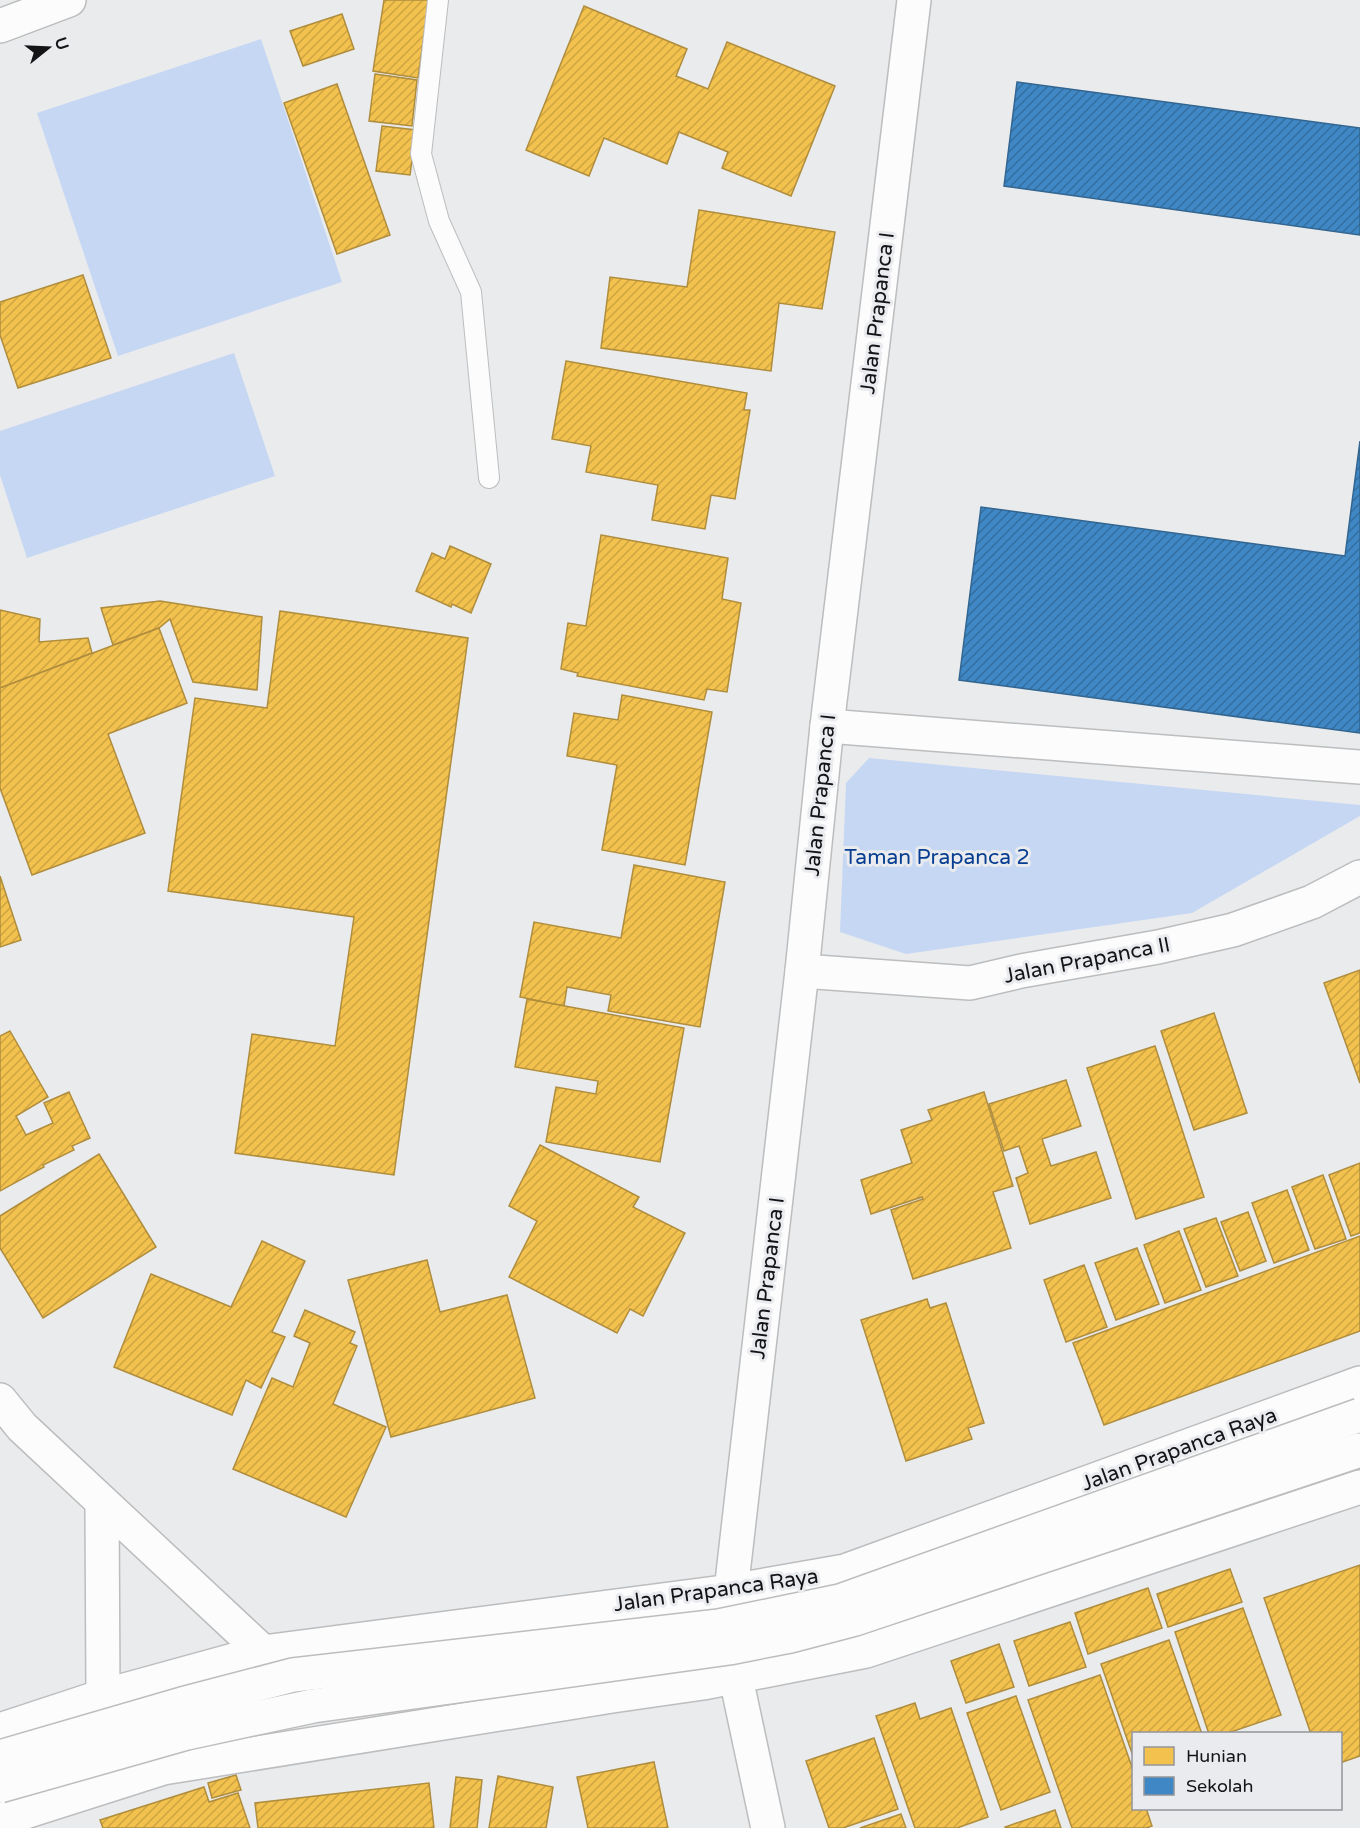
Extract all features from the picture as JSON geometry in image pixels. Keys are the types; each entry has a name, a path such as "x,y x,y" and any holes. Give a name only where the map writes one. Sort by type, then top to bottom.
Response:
{"main road":[{"path":"0,26 69,0"},
{"name":"Jalan Prapanca I","path":"768,1828 736,1678 731,1591 802,971 827,726 914,0"},
{"path":"827,726 1360,767"},
{"name":"Jalan Prapanca II","path":"802,971 970,983 1158,948 1233,930 1312,902 1360,878"},
{"name":"Jalan Prapanca Raya","path":"0,1730 103,1696 263,1652 731,1591 845,1571 1360,1383"},
{"path":"0,1400 22,1427 263,1652"},
{"path":"0,1757 182,1704 293,1675 719,1626 840,1601 1360,1415"},
{"path":"0,1786 187,1733 313,1706 729,1648 790,1636 855,1619 1360,1450"},
{"path":"0,1820 163,1768 736,1678 866,1651 1360,1487"},
{"path":"102,1502 103,1696"}],"lane":[{"path":"438,0 421,154 439,221 471,292 489,478"}],"green space":[{"path":"261,39 342,282 118,356 37,113"},
{"path":"234,353 275,476 27,558 0,475 0,431"},
{"name":"Taman Prapanca 2","path":"869,758 1360,805 1360,816 1192,913 906,954 840,932 846,783"}],"building: Hunian":[{"path":"384,0 429,0 418,78 373,71"},
{"path":"584,6 687,49 676,76 708,89 727,42 835,86 791,196 722,168 728,152 679,132 667,164 604,138 589,176 526,150"},
{"path":"342,14 354,49 303,66 290,31"},
{"path":"375,74 417,80 412,126 369,121"},
{"path":"337,84 390,235 337,254 284,103"},
{"path":"382,126 416,130 410,175 376,171"},
{"path":"699,210 835,232 822,309 779,303 771,371 601,348 610,277 687,287"},
{"path":"83,275 111,358 18,388 0,335 0,302"},
{"path":"566,361 747,393 744,410 750,410 735,499 711,495 705,529 652,520 658,485 586,472 591,446 552,439"},
{"path":"601,535 728,558 722,599 741,603 727,692 707,689 704,700 577,676 578,673 561,669 568,623 586,626"},
{"path":"450,546 491,564 471,613 452,604 451,607 416,591 432,553 445,559"},
{"path":"160,601 262,617 257,690 193,682 170,619 159,628 113,645 101,608"},
{"path":"0,610 40,619 39,642 88,638 92,653 0,688"},
{"path":"280,611 468,638 394,1175 235,1153 252,1034 335,1046 354,917 168,891 195,698 267,708"},
{"path":"159,628 187,703 108,734 145,833 32,875 0,788 0,688"},
{"path":"622,695 712,712 685,865 602,850 617,765 567,756 574,713 618,720"},
{"path":"634,865 725,882 700,1027 608,1011 611,995 567,987 564,1006 520,997 534,922 621,938"},
{"path":"0,876 21,940 0,947"},
{"path":"1360,970 1360,1083 1324,983"},
{"path":"527,999 684,1028 660,1162 546,1142 556,1087 596,1094 598,1081 515,1067"},
{"path":"1214,1013 1247,1113 1194,1130 1161,1031"},
{"path":"10,1031 48,1097 16,1116 26,1135 53,1123 44,1103 69,1092 90,1138 72,1146 74,1150 43,1165 44,1167 0,1191 0,1036"},
{"path":"1155,1046 1204,1197 1136,1219 1087,1068"},
{"path":"1066,1080 1081,1126 1042,1139 1051,1166 1096,1152 1111,1198 1030,1224 1016,1178 1028,1173 1019,1146 1004,1151 989,1104"},
{"path":"984,1092 1013,1186 993,1192 1011,1248 913,1279 891,1210 923,1199 922,1197 871,1214 861,1180 912,1163 901,1130 932,1120 928,1110"},
{"path":"540,1145 639,1197 633,1207 685,1233 643,1316 630,1309 617,1333 509,1277 537,1221 509,1206"},
{"path":"99,1154 156,1247 43,1318 0,1248 0,1216"},
{"path":"1360,1163 1360,1233 1351,1236 1329,1175"},
{"path":"1323,1175 1346,1239 1315,1249 1292,1187"},
{"path":"1287,1190 1309,1250 1274,1263 1252,1203"},
{"path":"1248,1212 1266,1261 1240,1271 1221,1222"},
{"path":"1216,1218 1238,1276 1206,1287 1184,1229"},
{"path":"1179,1231 1201,1290 1165,1303 1144,1245"},
{"path":"1360,1236 1360,1331 1104,1425 1073,1343"},
{"path":"262,1241 305,1261 272,1332 285,1337 261,1388 246,1380 232,1415 114,1367 151,1274 231,1307"},
{"path":"1137,1248 1159,1304 1116,1320 1095,1263"},
{"path":"427,1260 440,1312 507,1295 535,1398 391,1437 348,1280"},
{"path":"1084,1265 1107,1327 1066,1342 1044,1280"},
{"path":"927,1299 930,1308 946,1303 984,1423 968,1428 972,1439 906,1461 861,1320"},
{"path":"305,1310 355,1332 350,1343 357,1346 333,1404 386,1427 346,1517 233,1469 272,1378 293,1387 310,1343 294,1336"},
{"path":"1360,1565 1360,1756 1342,1762 1342,1732 1310,1732 1264,1598"},
{"path":"1230,1569 1242,1602 1168,1627 1157,1594"},
{"path":"1148,1588 1162,1628 1088,1654 1075,1613"},
{"path":"1243,1608 1281,1715 1231,1732 1208,1732 1175,1632"},
{"path":"1070,1622 1086,1667 1029,1686 1014,1641"},
{"path":"1169,1640 1201,1732 1132,1732 1132,1753 1101,1664"},
{"path":"999,1644 1014,1687 966,1703 951,1661"},
{"path":"1100,1675 1132,1767 1132,1810 1147,1810 1152,1826 1146,1828 1072,1828 1028,1700"},
{"path":"1016,1696 1050,1792 1001,1810 967,1713"},
{"path":"915,1703 920,1719 951,1708 988,1817 957,1828 915,1828 876,1716"},
{"path":"874,1738 898,1809 843,1828 829,1828 806,1761"},
{"path":"654,1762 668,1828 588,1828 577,1777"},
{"path":"236,1775 241,1790 212,1798 208,1783"},
{"path":"498,1776 553,1787 546,1828 489,1828"},
{"path":"456,1777 482,1780 477,1828 450,1828"},
{"path":"429,1783 434,1828 258,1828 255,1803"},
{"path":"204,1787 209,1802 238,1793 250,1828 103,1828 100,1820"},
{"path":"1055,1810 1061,1828 1005,1827"},
{"path":"901,1814 906,1828 860,1828"}],"building: Sekolah":[{"path":"1017,82 1360,128 1360,235 1004,186"},
{"path":"1360,441 1360,733 959,680 981,507 1345,556"}]}
